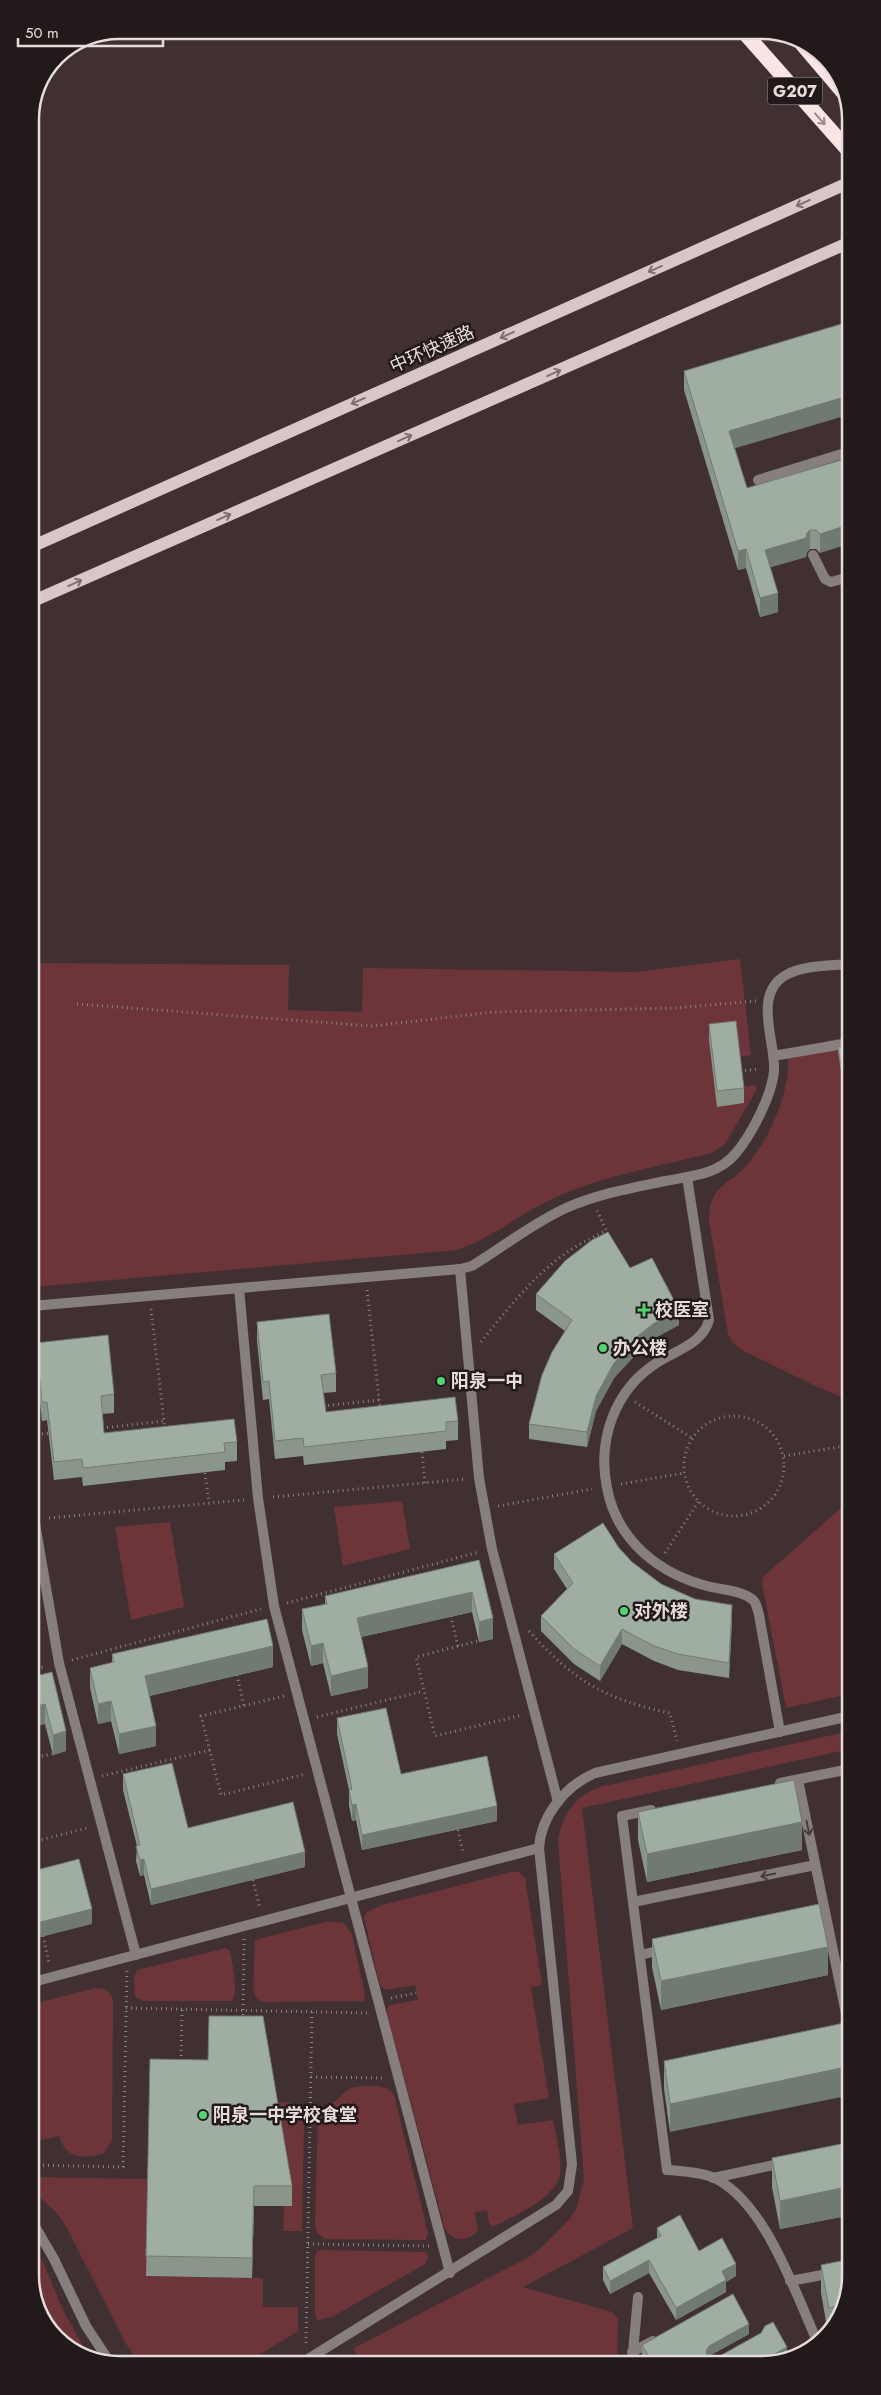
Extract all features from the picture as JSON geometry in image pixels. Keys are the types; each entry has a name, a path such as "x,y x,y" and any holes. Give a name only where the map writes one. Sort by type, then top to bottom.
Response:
{"highway":[{"name":"G207","path":"750,39 842,143"},
{"name":"G207","path":"814,58 831,78"}],"main road":[{"name":"中环快速路","path":"39,542 842,186"},
{"path":"39,598 842,246"}],"lane":[{"path":"758,480 842,454"},
{"path":"813,555 825,579 831,582 842,579"},
{"path":"39,1305 460,1269 472,1266 550,1216 592,1199 636,1187 714,1172 735,1154 747,1138 759,1116 771,1084 774,1067 768,1017 769,1000 773,988 785,976 798,970 842,965"},
{"path":"773,1056 842,1044"},
{"path":"687,1177 708,1320 706,1329 697,1340 646,1370 624,1395 614,1413 606,1435 604,1458 606,1487 618,1521 626,1534 642,1552 658,1564 683,1578 743,1595 754,1602 759,1615 780,1732"},
{"path":"460,1269 479,1478 484,1508 492,1549 558,1802"},
{"path":"239,1288 258,1498 274,1606 450,2273"},
{"path":"39,1547 59,1663 101,1825 132,1956"},
{"path":"313,2356 450,2273 556,2205 565,2196 570,2184 572,2164 539,1848 543,1825 558,1802 574,1785 595,1773 842,1718"},
{"path":"769,1786 842,1771"},
{"path":"798,1780 815,1865 821,1918 842,2022"},
{"path":"661,1808 622,1816 640,1955 659,2065 667,2170 713,2178 796,2161"},
{"path":"39,1980 539,1848"},
{"path":"633,1902 815,1865"},
{"path":"640,1955 679,1947"},
{"path":"713,2178 740,2196 760,2221 815,2336"},
{"path":"39,2233 54,2259 86,2326 105,2355"},
{"path":"790,2281 842,2271"},
{"path":"632,2356 638,2297"},
{"path":"633,2356 666,2333"}],"path":[{"path":"77,1004 372,1026 494,1012 675,1008 769,1000"},
{"path":"740,1071 774,1067"},
{"path":"468,1358 502,1315 534,1282 575,1247 606,1230 592,1199"},
{"path":"366,1277 380,1411"},
{"path":"150,1296 165,1432 174,1431"},
{"path":"624,1395 692,1438"},
{"path":"323,1406 379,1400"},
{"path":"743,1416 755,1419 773,1434 784,1456 783,1479 778,1491 760,1508 737,1516 724,1515 712,1511 699,1501 687,1484 684,1473 684,1460 692,1438 699,1429 720,1417 743,1416"},
{"path":"102,1428 164,1421"},
{"path":"39,1434 55,1433"},
{"path":"784,1456 842,1446"},
{"path":"422,1452 425,1483"},
{"path":"206,1473 209,1503"},
{"path":"484,1508 684,1473"},
{"path":"658,1564 699,1501"},
{"path":"451,1616 458,1646"},
{"path":"514,1633 528,1630 565,1669 583,1682 624,1700 670,1713 680,1754"},
{"path":"486,1640 416,1657 435,1736 534,1712"},
{"path":"236,1675 244,1706"},
{"path":"304,1720 424,1691"},
{"path":"297,1693 202,1716 221,1795 318,1771"},
{"path":"39,1756 80,1746"},
{"path":"89,1780 210,1750"},
{"path":"39,1840 101,1825"},
{"path":"458,1830 466,1868"},
{"path":"254,1880 263,1921"},
{"path":"243,2028 245,1926"},
{"path":"43,1936 53,1976"},
{"path":"39,2165 123,2167 126,2008 132,1956"},
{"path":"378,2000 416,1993"},
{"path":"126,2008 382,2013"},
{"path":"181,2062 182,2009"},
{"path":"303,2356 308,2244 312,2012"},
{"path":"311,2077 399,2079"},
{"path":"308,2244 444,2246"}],"shaded area":[{"path":"740,959 751,1055 738,1057 717,1106 744,1103 742,1087 755,1085 756,1091 725,1144 712,1153 628,1173 567,1192 537,1207 481,1240 457,1250 39,1286 39,963 289,965 288,1010 362,1012 363,968 636,972"},
{"path":"842,1038 842,1397 740,1349 733,1343 728,1334 709,1221 710,1209 716,1193 748,1164 771,1128 786,1086 788,1058 828,1051 826,1041"},
{"path":"402,1501 410,1549 343,1566 334,1507"},
{"path":"842,1507 842,1696 786,1708 762,1583 763,1577"},
{"path":"170,1522 184,1607 131,1620 115,1527"},
{"path":"842,1733 842,1751 582,1808 633,2228 523,2287 612,2312 618,2319 617,2356 356,2356 354,2348 529,2257 541,2248 569,2220 576,2209 584,2180 558,1840 563,1822 572,1807 584,1795 600,1787"},
{"path":"512,1872 519,1872 525,1878 542,1985 531,1987 549,2098 514,2104 518,2125 553,2120 559,2153 560,2173 552,2190 543,2198 522,2212 493,2227 489,2224 487,2210 475,2212 478,2231 470,2237 461,2239 452,2236 445,2229 387,2014 387,2008 390,2005 418,2000 415,1985 386,1990 380,1986 364,1917 367,1912 382,1905"},
{"path":"329,1921 344,1923 352,1935 364,1991 365,1998 363,2001 262,2002 256,1998 253,1989 255,1940"},
{"path":"226,1948 230,1951 234,1978 235,1992 232,2001 144,2001 135,1997 134,1977 137,1970"},
{"path":"96,1988 108,1991 111,1996 113,2003 112,2140 104,2154 89,2157 76,2156 66,2149 59,2136 39,2141 39,2002"},
{"path":"380,2087 386,2088 394,2095 428,2233 426,2240 325,2239 317,2233 315,2223 318,2116 350,2088"},
{"path":"288,2102 300,2109 304,2119 302,2231 283,2231 284,2206 292,2206 275,2103"},
{"path":"39,2177 148,2179 146,2276 263,2278 263,2307 298,2307 298,2331 257,2356 134,2356 125,2342 67,2228 57,2213 39,2196"},
{"path":"317,2251 424,2252 427,2253 428,2258 425,2264 332,2317 318,2320 315,2315 315,2256"},
{"path":"39,2256 43,2262 63,2310 84,2348 62,2333 52,2321 47,2311 39,2286"}],"building":[{"path":"842,324 842,398 729,431 747,488 842,460 842,527 820,534 816,530 810,530 806,538 765,550 778,593 760,598 746,549 738,551 684,371"},
{"path":"736,1021 744,1088 717,1091 709,1024"},
{"path":"842,1046 842,1071 838,1047"},
{"name":"办公楼","path":"608,1232 630,1268 652,1258 679,1310 653,1324 639,1335 614,1363 596,1396 587,1432 529,1424 542,1375 552,1352 572,1320 536,1294 565,1261 592,1240"},
{"path":"329,1314 336,1373 321,1375 326,1412 455,1397 458,1421 446,1422 446,1431 304,1447 303,1438 275,1441 269,1381 263,1382 257,1322"},
{"path":"108,1335 114,1394 101,1396 104,1433 234,1419 237,1442 224,1443 225,1452 83,1468 82,1459 54,1462 47,1402 42,1402 39,1372 39,1343"},
{"name":"对外楼","path":"603,1523 619,1548 632,1562 661,1584 695,1599 732,1605 729,1663 678,1654 654,1646 622,1629 600,1666 574,1649 541,1616 573,1583 554,1554"},
{"path":"479,1560 493,1618 479,1622 472,1592 357,1618 368,1667 331,1676 323,1643 311,1646 302,1609 327,1604 325,1596"},
{"path":"267,1619 273,1646 145,1676 156,1726 119,1734 111,1701 98,1704 90,1668 114,1662 112,1654"},
{"path":"52,1672 66,1731 53,1735 45,1704 39,1705 39,1675"},
{"path":"386,1708 401,1774 487,1756 497,1806 362,1835 356,1804 352,1805 349,1790 352,1789 337,1718"},
{"path":"172,1763 188,1828 293,1802 305,1852 151,1889 144,1859 140,1860 136,1846 140,1845 123,1774"},
{"path":"794,1780 802,1822 647,1854 638,1812"},
{"path":"79,1859 92,1909 39,1922 39,1869"},
{"path":"819,1904 828,1947 661,1981 652,1939"},
{"path":"209,2016 263,2016 292,2186 254,2186 252,2258 146,2256 150,2059 208,2060"},
{"path":"842,2023 842,2068 670,2104 664,2061"},
{"path":"842,2144 842,2188 780,2201 772,2158"},
{"path":"680,2215 699,2251 722,2238 736,2264 722,2271 726,2280 676,2308 649,2260 610,2281 603,2267 661,2236 657,2228"},
{"path":"842,2261 841,2292 836,2306 829,2308 821,2265"},
{"path":"733,2294 749,2324 709,2346 706,2351 709,2356 648,2356 642,2345"},
{"path":"773,2322 787,2347 771,2356 720,2356 761,2333 765,2326"}],"place":[{"name":"校医室","path":"644,1310"},
{"name":"办公楼","path":"603,1348"},
{"name":"阳泉一中","path":"441,1381"},
{"name":"对外楼","path":"624,1611"},
{"name":"阳泉一中学校食堂","path":"203,2115"}]}
